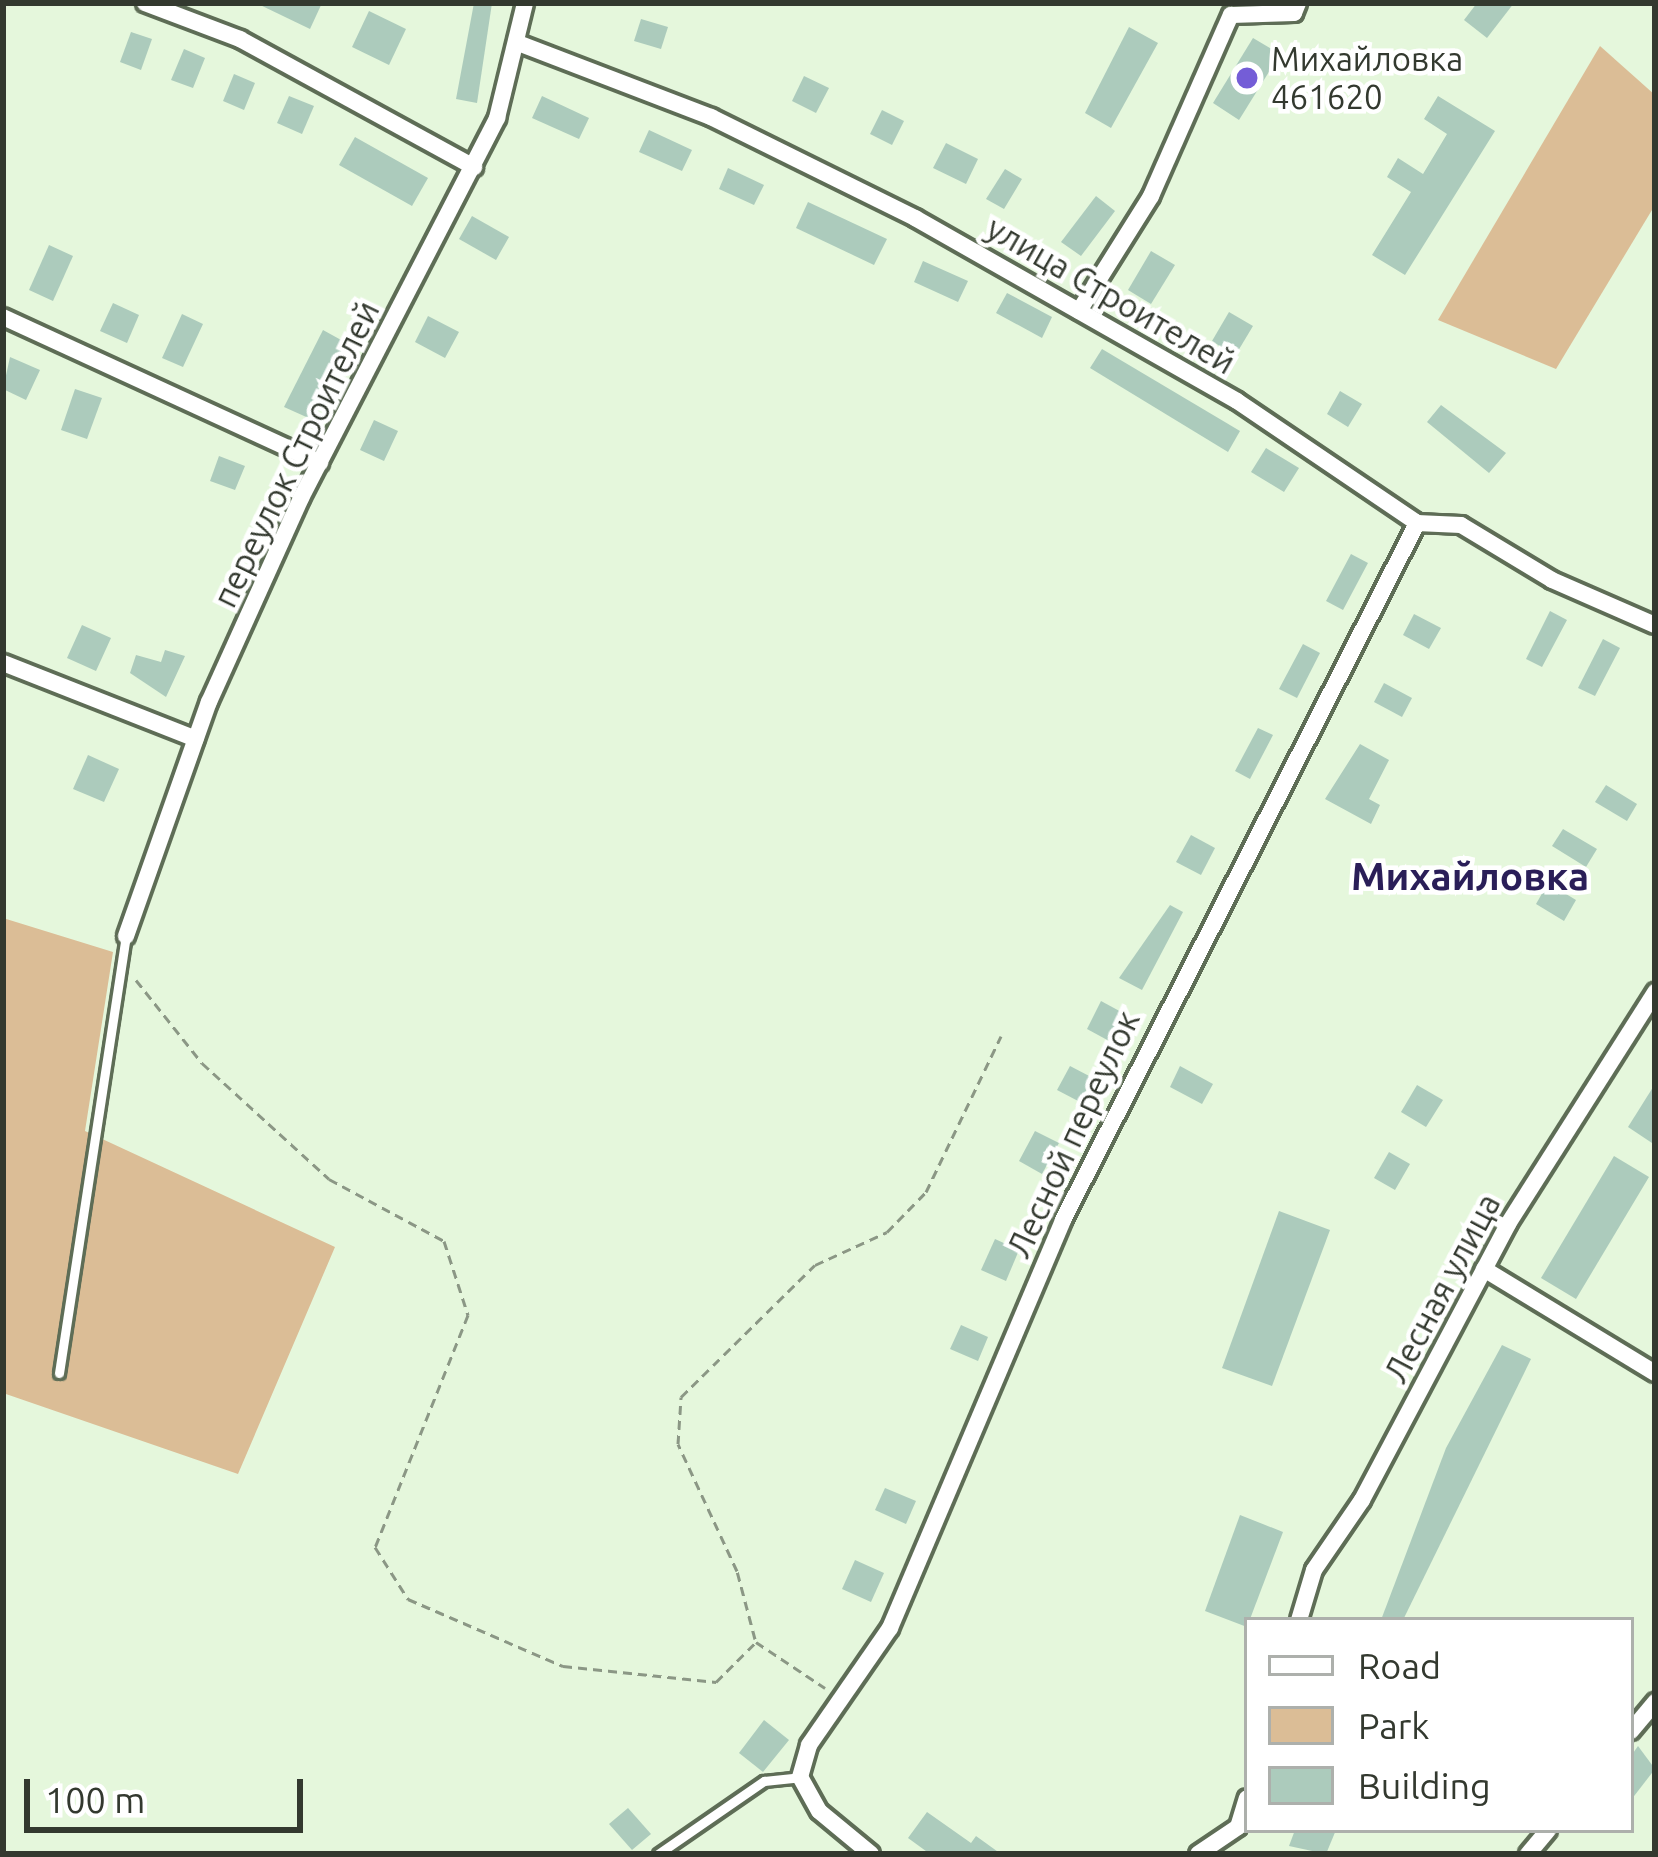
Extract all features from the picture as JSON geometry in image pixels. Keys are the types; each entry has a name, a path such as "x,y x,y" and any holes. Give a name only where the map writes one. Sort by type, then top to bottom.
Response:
{"street":[{"path":"145,3 240,39 474,167"},
{"name":"переулок Строителей","path":"126,936 196,740 320,463 474,167 518,43 525,3"},
{"path":"1079,311 1151,196 1232,15 1294,13 1298,3"},
{"name":"улица Строителей","path":"518,43 711,117 1079,311 1237,401 1418,523 1461,525 1552,580 1655,625"},
{"path":"3,317 320,463"},
{"name":"Лесной переулок","path":"800,1777 838,1703 890,1628 1063,1220 1418,523"},
{"path":"3,663 196,740"},
{"name":"Лесная улица","path":"1300,1617 1314,1570 1362,1500 1484,1269 1655,992"},
{"path":"1484,1269 1655,1373"},
{"path":"1634,1726 1655,1702"},
{"path":"800,1777 819,1810 871,1854"},
{"path":"1198,1854 1238,1827 1244,1808"}],"lane":[{"path":"59,1373 126,936"},
{"path":"658,1854 764,1781 800,1777"}],"path":[{"path":"134,973 138,992 202,1064 329,1179 443,1241 468,1316 375,1547 408,1599 562,1666 716,1682 756,1642"},
{"path":"838,1703 756,1642 736,1571 678,1444 681,1397 815,1265 887,1232 926,1192 1001,1036"}],"green space":[{"path":"1600,46 1655,95 1655,205 1556,369 1438,320"},
{"path":"3,918 113,952 85,1131 335,1247 238,1474 3,1393"}],"building":[{"path":"256,3 322,3 310,29"},
{"path":"474,3 492,3 477,103 456,99"},
{"path":"1477,3 1514,3 1487,38 1464,20"},
{"path":"369,11 406,29 389,65 352,47"},
{"path":"641,19 668,27 661,49 634,41"},
{"path":"1129,27 1158,43 1111,128 1085,113"},
{"path":"131,32 152,39 141,70 120,62"},
{"name":"Михайловка 461620","path":"1253,38 1280,54 1239,120 1213,103"},
{"path":"184,49 205,58 193,88 171,80"},
{"path":"234,74 255,83 244,110 223,101"},
{"path":"804,76 829,88 816,113 792,101"},
{"path":"289,96 314,106 302,134 277,123"},
{"path":"542,96 589,118 579,139 532,118"},
{"path":"1438,96 1495,131 1405,275 1372,255 1411,192 1387,177 1398,158 1423,174 1447,134 1424,119"},
{"path":"882,110 904,121 892,145 870,134"},
{"path":"649,130 692,150 682,171 639,152"},
{"path":"355,137 428,178 412,206 339,165"},
{"path":"946,143 978,159 966,184 933,168"},
{"path":"728,168 764,185 754,205 719,189"},
{"path":"1005,169 1022,179 1004,209 986,199"},
{"path":"1096,196 1115,211 1081,256 1061,242"},
{"path":"808,202 887,239 874,265 796,228"},
{"path":"472,216 509,237 496,260 459,239"},
{"path":"49,245 73,256 53,301 29,290"},
{"path":"1151,251 1175,265 1151,304 1128,290"},
{"path":"923,261 968,281 958,302 914,282"},
{"path":"1007,293 1052,317 1042,338 996,313"},
{"path":"113,303 139,315 127,343 100,331"},
{"path":"1229,312 1253,326 1235,356 1212,341"},
{"path":"182,314 203,324 183,367 162,358"},
{"path":"428,316 459,332 445,358 415,342"},
{"path":"323,330 352,346 313,420 284,407"},
{"path":"1102,349 1240,431 1228,452 1090,368"},
{"path":"10,357 40,370 26,400 3,389"},
{"path":"75,389 102,398 87,439 61,430"},
{"path":"1340,391 1362,404 1348,427 1327,414"},
{"path":"1441,405 1506,453 1489,473 1427,422"},
{"path":"374,420 398,431 384,461 360,450"},
{"path":"1266,448 1299,468 1284,492 1251,472"},
{"path":"219,456 245,466 235,490 210,481"},
{"path":"1351,554 1368,563 1343,610 1326,601"},
{"path":"1550,611 1567,620 1542,667 1526,659"},
{"path":"1414,614 1441,628 1429,649 1403,635"},
{"path":"82,625 111,638 96,671 67,658"},
{"path":"1603,639 1620,648 1595,696 1578,688"},
{"path":"1303,644 1320,653 1297,698 1279,689"},
{"path":"165,650 185,656 166,697 130,673 136,655 161,662"},
{"path":"1384,683 1412,698 1402,717 1374,702"},
{"path":"1258,728 1273,735 1250,779 1235,771"},
{"path":"1360,744 1389,760 1369,799 1380,805 1371,824 1325,799"},
{"path":"88,755 119,769 104,802 73,789"},
{"path":"1606,785 1637,804 1627,821 1595,802"},
{"path":"1563,829 1597,849 1586,867 1552,846"},
{"path":"1191,835 1215,848 1201,875 1176,862"},
{"path":"1548,883 1576,900 1564,921 1536,904"},
{"path":"1170,905 1183,912 1142,990 1119,978"},
{"path":"1101,1001 1125,1014 1111,1042 1087,1029"},
{"path":"1070,1066 1093,1078 1080,1102 1057,1090"},
{"path":"1180,1066 1213,1084 1202,1104 1170,1087"},
{"path":"1655,1084 1655,1145 1628,1127"},
{"path":"1417,1085 1443,1100 1426,1127 1401,1112"},
{"path":"1035,1131 1059,1143 1042,1174 1019,1161"},
{"path":"1389,1152 1410,1164 1395,1190 1374,1178"},
{"path":"1614,1156 1649,1177 1576,1299 1541,1278"},
{"path":"1279,1211 1330,1230 1272,1386 1222,1368"},
{"path":"995,1239 1019,1250 1006,1281 981,1270"},
{"path":"961,1325 988,1337 978,1361 950,1349"},
{"path":"1502,1345 1531,1359 1404,1617 1382,1617 1446,1448"},
{"path":"885,1488 916,1501 906,1524 875,1510"},
{"path":"1240,1515 1283,1532 1244,1626 1205,1611"},
{"path":"855,1560 884,1573 871,1602 842,1589"},
{"path":"764,1720 789,1740 763,1772 739,1753"},
{"path":"1638,1746 1655,1769 1634,1796"},
{"path":"628,1808 651,1834 632,1850 609,1824"},
{"path":"927,1812 971,1843 976,1836 1001,1854 930,1854 908,1838"},
{"path":"1294,1833 1335,1833 1326,1854 1289,1846"}],"place":[{"name":"Михайловка 461620","path":"1247,78"}],"district":[{"name":"Михайловка","path":"1470,876"}]}
